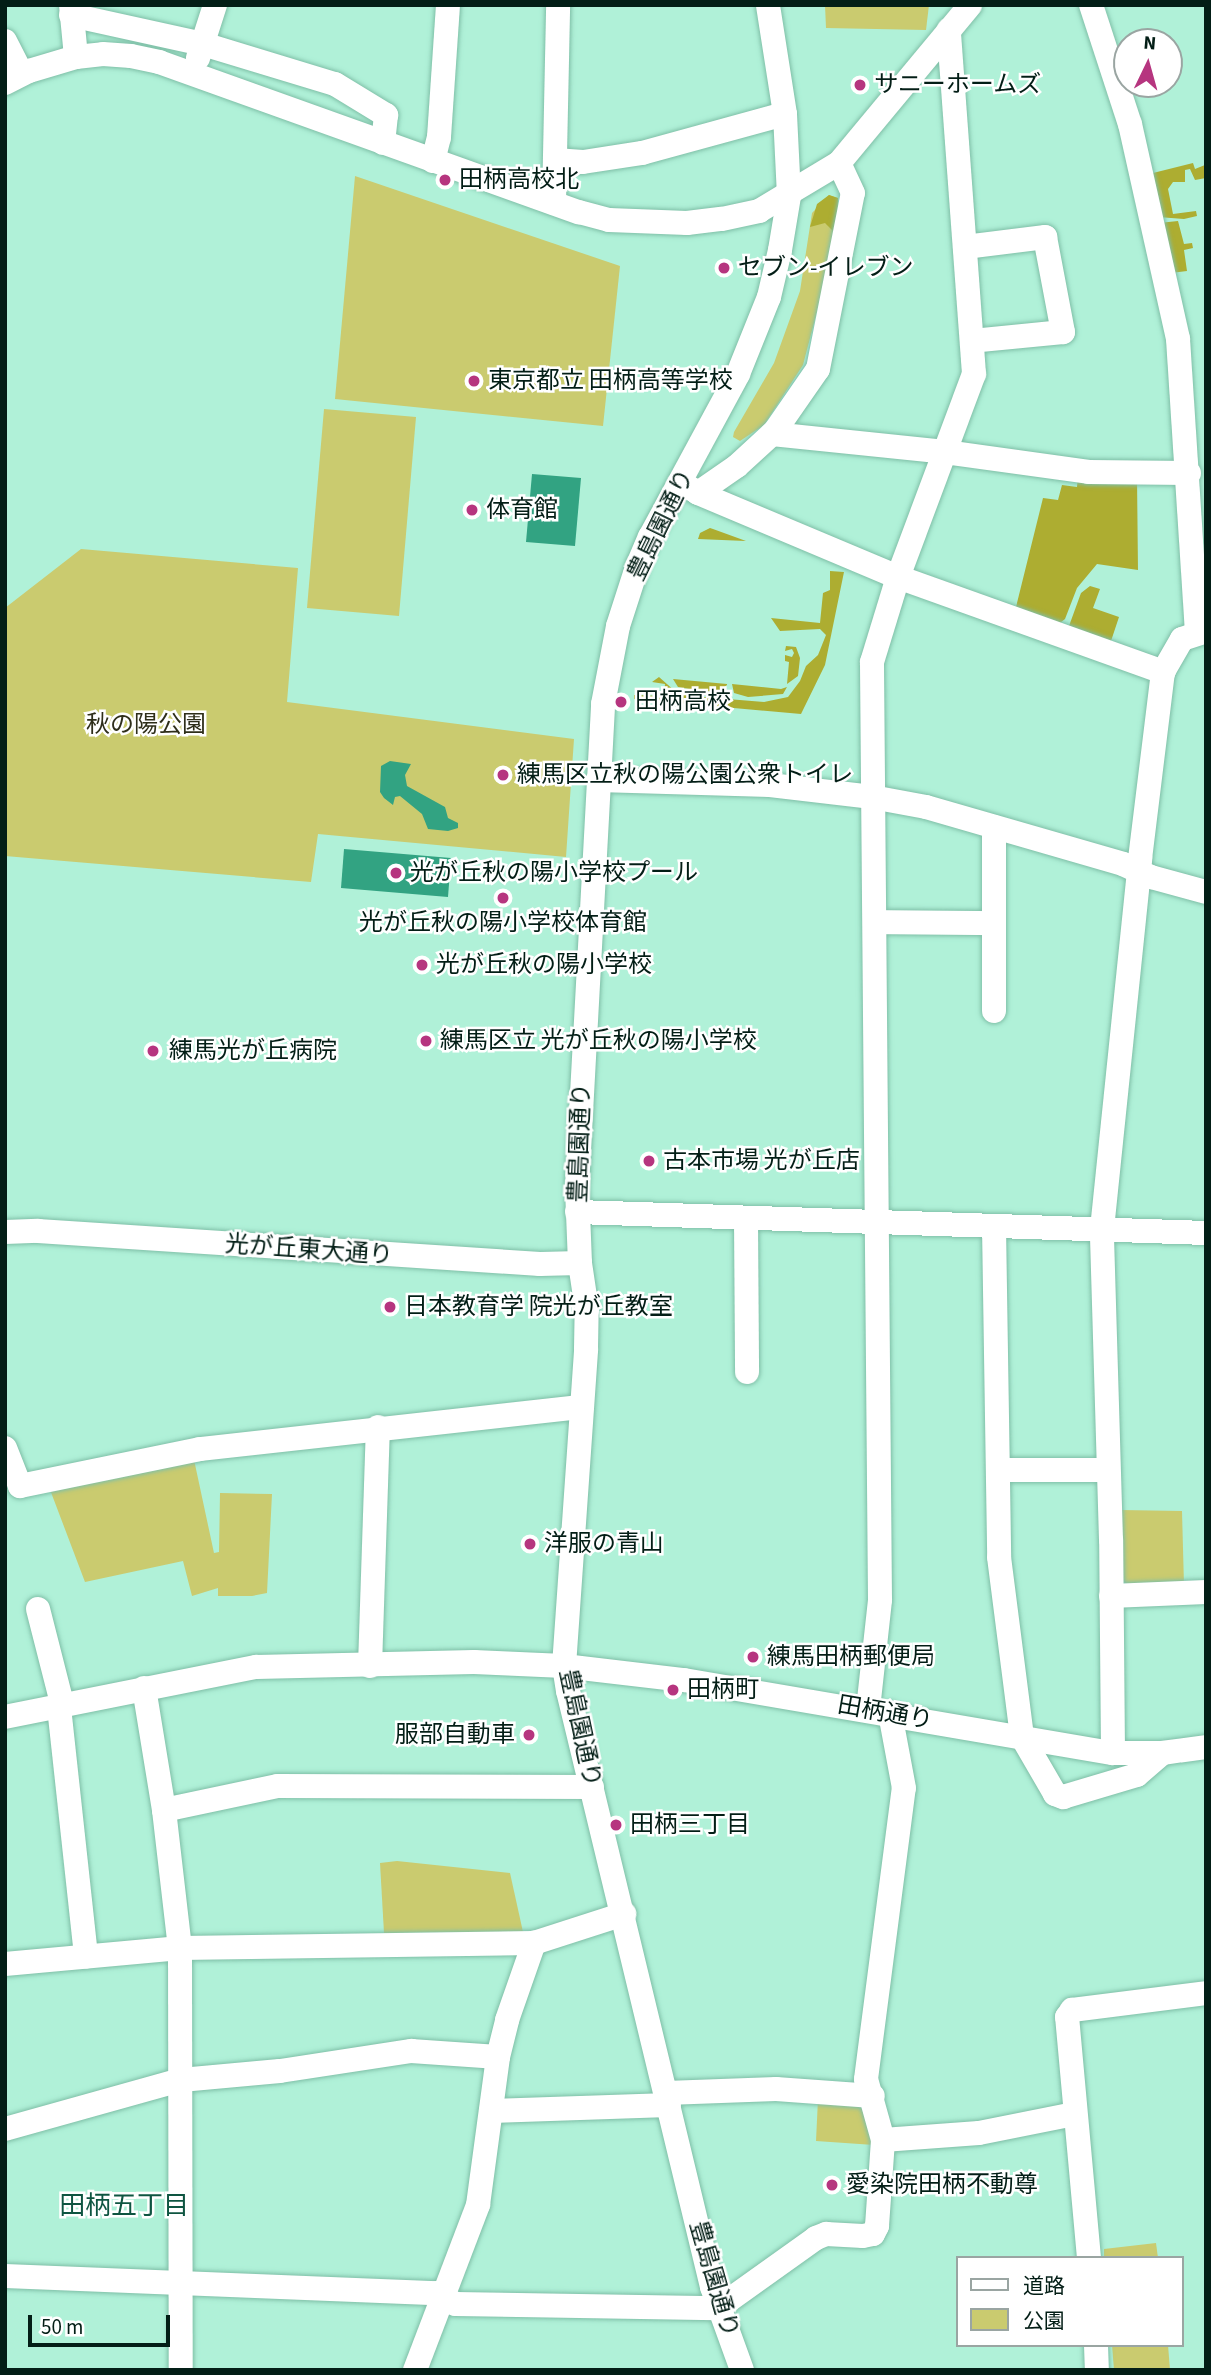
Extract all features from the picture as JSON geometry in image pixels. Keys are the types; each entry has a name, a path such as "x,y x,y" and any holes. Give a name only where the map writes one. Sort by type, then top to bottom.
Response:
{"street":[{"path":"194,75 215,5"},
{"path":"433,160 439,137 448,5"},
{"path":"554,203 558,5"},
{"name":"豊島園通り","path":"741,2370 718,2308 564,1666 587,1310 580,1263 577,1212 603,705 618,626 650,537 689,487 756,334 780,250 789,196 785,114 768,5"},
{"path":"1091,5 1130,124 1178,339 1201,631 1182,639 1173,650 1163,672 1138,871 1102,1229 1113,1753"},
{"path":"5,41 13,78 76,57 103,54 131,56 194,75 609,220 687,223 759,211 789,196 839,163 966,7"},
{"path":"76,57 71,10 202,44 335,83 386,115 383,143"},
{"path":"5,2276 437,2292 455,2304 718,2308 816,2238 825,2234 863,2236 873,2234 877,2226 883,2140 873,2096 866,2079 904,1793 879,1711 872,662 898,577 974,374 949,30"},
{"path":"555,160 583,162 642,153 785,114"},
{"path":"689,487 737,466 772,434 818,369 853,193 839,163"},
{"path":"965,247 1045,237 1063,332 972,341"},
{"path":"772,434 945,452 1089,472 1189,472"},
{"path":"689,487 898,577 1163,672"},
{"path":"598,780 770,785 872,797 926,807 1206,892"},
{"path":"994,827 994,1011"},
{"path":"874,922 993,923"},
{"path":"577,1212 1206,1233"},
{"path":"746,1219 747,1372"},
{"name":"光が丘東大通り","path":"5,1225 38,1231 282,1250 540,1264 580,1263"},
{"path":"994,1226 999,1557 1023,1737 1055,1794 1063,1797 1137,1775 1162,1753"},
{"name":"光が丘東大通り","path":"5,1232 38,1231"},
{"path":"5,1448 20,1486 200,1448 582,1407"},
{"path":"370,1665 378,1427"},
{"path":"998,1469 1108,1470"},
{"path":"1111,1596 1206,1592"},
{"path":"38,1609 61,1707 86,1957"},
{"name":"田柄通り","path":"5,1717 256,1667 474,1662 564,1666 879,1711 1113,1753 1162,1753 1206,1747"},
{"path":"144,1688 164,1810 180,1948 181,2370"},
{"path":"164,1810 278,1786 592,1787"},
{"path":"5,1964 180,1948 534,1944 624,1914"},
{"path":"415,2370 478,2205 498,2057 507,2020 534,1944"},
{"path":"1089,2256 1067,2017 1072,2010 1206,1993"},
{"path":"5,2129 181,2080 279,2071 411,2051 498,2057"},
{"path":"491,2111 776,2089 873,2096"},
{"path":"883,2140 979,2133 1074,2114"},
{"path":"1096,2347 1097,2370"}],"green space":[{"path":"825,5 929,5 926,30 826,28"},
{"path":"355,176 620,266 603,426 335,399"},
{"path":"829,195 838,198 837,235 803,365 764,425 740,441 733,437 734,432 774,363 800,291 812,213"},
{"path":"324,409 416,417 399,616 307,608"},
{"name":"秋の陽公園","path":"81,549 298,568 287,702 574,739 566,857 318,834 311,882 5,856 5,608"},
{"path":"193,1455 214,1553 219,1552 220,1493 272,1494 267,1593 218,1596 218,1588 192,1596 183,1561 85,1582 49,1487"},
{"path":"1120,1510 1182,1511 1184,1585 1129,1587 1121,1579"},
{"path":"397,1861 510,1873 523,1932 384,1933 380,1863"},
{"path":"818,2099 868,2104 874,2145 816,2141"},
{"path":"1156,2243 1158,2256 1104,2256 1104,2249"},
{"path":"1112,2347 1168,2347 1170,2370 1114,2370"}],"shaded area":[{"path":"1206,159 1206,178 1195,180 1190,169 1185,170 1185,182 1173,182 1168,189 1173,214 1196,211 1197,216 1184,219 1158,217 1149,174 1193,163 1195,169 1205,165"},
{"path":"829,195 838,198 837,235 825,223 810,227 817,204"},
{"path":"1178,221 1184,244 1192,243 1193,248 1184,250 1187,271 1171,273 1159,223"},
{"path":"532,474 581,478 575,546 526,542"},
{"path":"1078,476 1137,477 1138,570 1097,564 1077,588 1065,619 1056,626 1015,611 1043,498 1058,500 1062,485 1077,487"},
{"path":"710,528 746,541 698,539 700,533"},
{"path":"830,571 844,572 825,665 801,714 634,699 634,695 664,696 665,684 652,682 659,677 676,692 703,697 764,702 788,697 800,681 806,666 818,655 826,635 820,629 780,631 771,618 820,623 823,593 830,590"},
{"path":"1090,586 1100,589 1093,608 1119,617 1109,647 1069,626 1081,593"},
{"path":"786,646 796,647 800,658 798,676 787,684 789,662 785,661 785,655 792,657 794,653 792,649 785,651"},
{"path":"673,679 727,685 718,692 700,691 678,687"},
{"path":"732,684 781,689 787,687 783,694 748,697 734,693"},
{"path":"390,761 411,764 405,775 407,786 445,807 448,818 458,823 458,828 448,831 428,829 422,814 400,796 395,797 393,805 384,798 380,792 381,766"},
{"name":"光が丘秋の陽小学校プール","path":"344,849 451,858 448,897 341,888"}],"place":[{"name":"サニーホームズ","path":"860,85"},
{"name":"田柄高校北","path":"445,180"},
{"name":"セブン-イレブン","path":"724,268"},
{"name":"東京都立 田柄高等学校","path":"474,381"},
{"name":"体育館","path":"472,510"},
{"name":"田柄高校","path":"621,702"},
{"name":"練馬区立秋の陽公園公衆トイレ","path":"503,775"},
{"name":"光が丘秋の陽小学校プール","path":"396,873"},
{"name":"光が丘秋の陽小学校体育館","path":"503,898"},
{"name":"光が丘秋の陽小学校","path":"422,965"},
{"name":"練馬区立 光が丘秋の陽小学校","path":"426,1041"},
{"name":"練馬光が丘病院","path":"153,1051"},
{"name":"古本市場 光が丘店","path":"649,1161"},
{"name":"日本教育学 院光が丘教室","path":"390,1307"},
{"name":"洋服の青山","path":"530,1544"},
{"name":"練馬田柄郵便局","path":"753,1657"},
{"name":"田柄町","path":"673,1690"},
{"name":"服部自動車","path":"529,1735"},
{"name":"田柄三丁目","path":"616,1825"},
{"name":"愛染院田柄不動尊","path":"832,2185"}],"district":[{"name":"田柄五丁目","path":"124,2206"}]}
